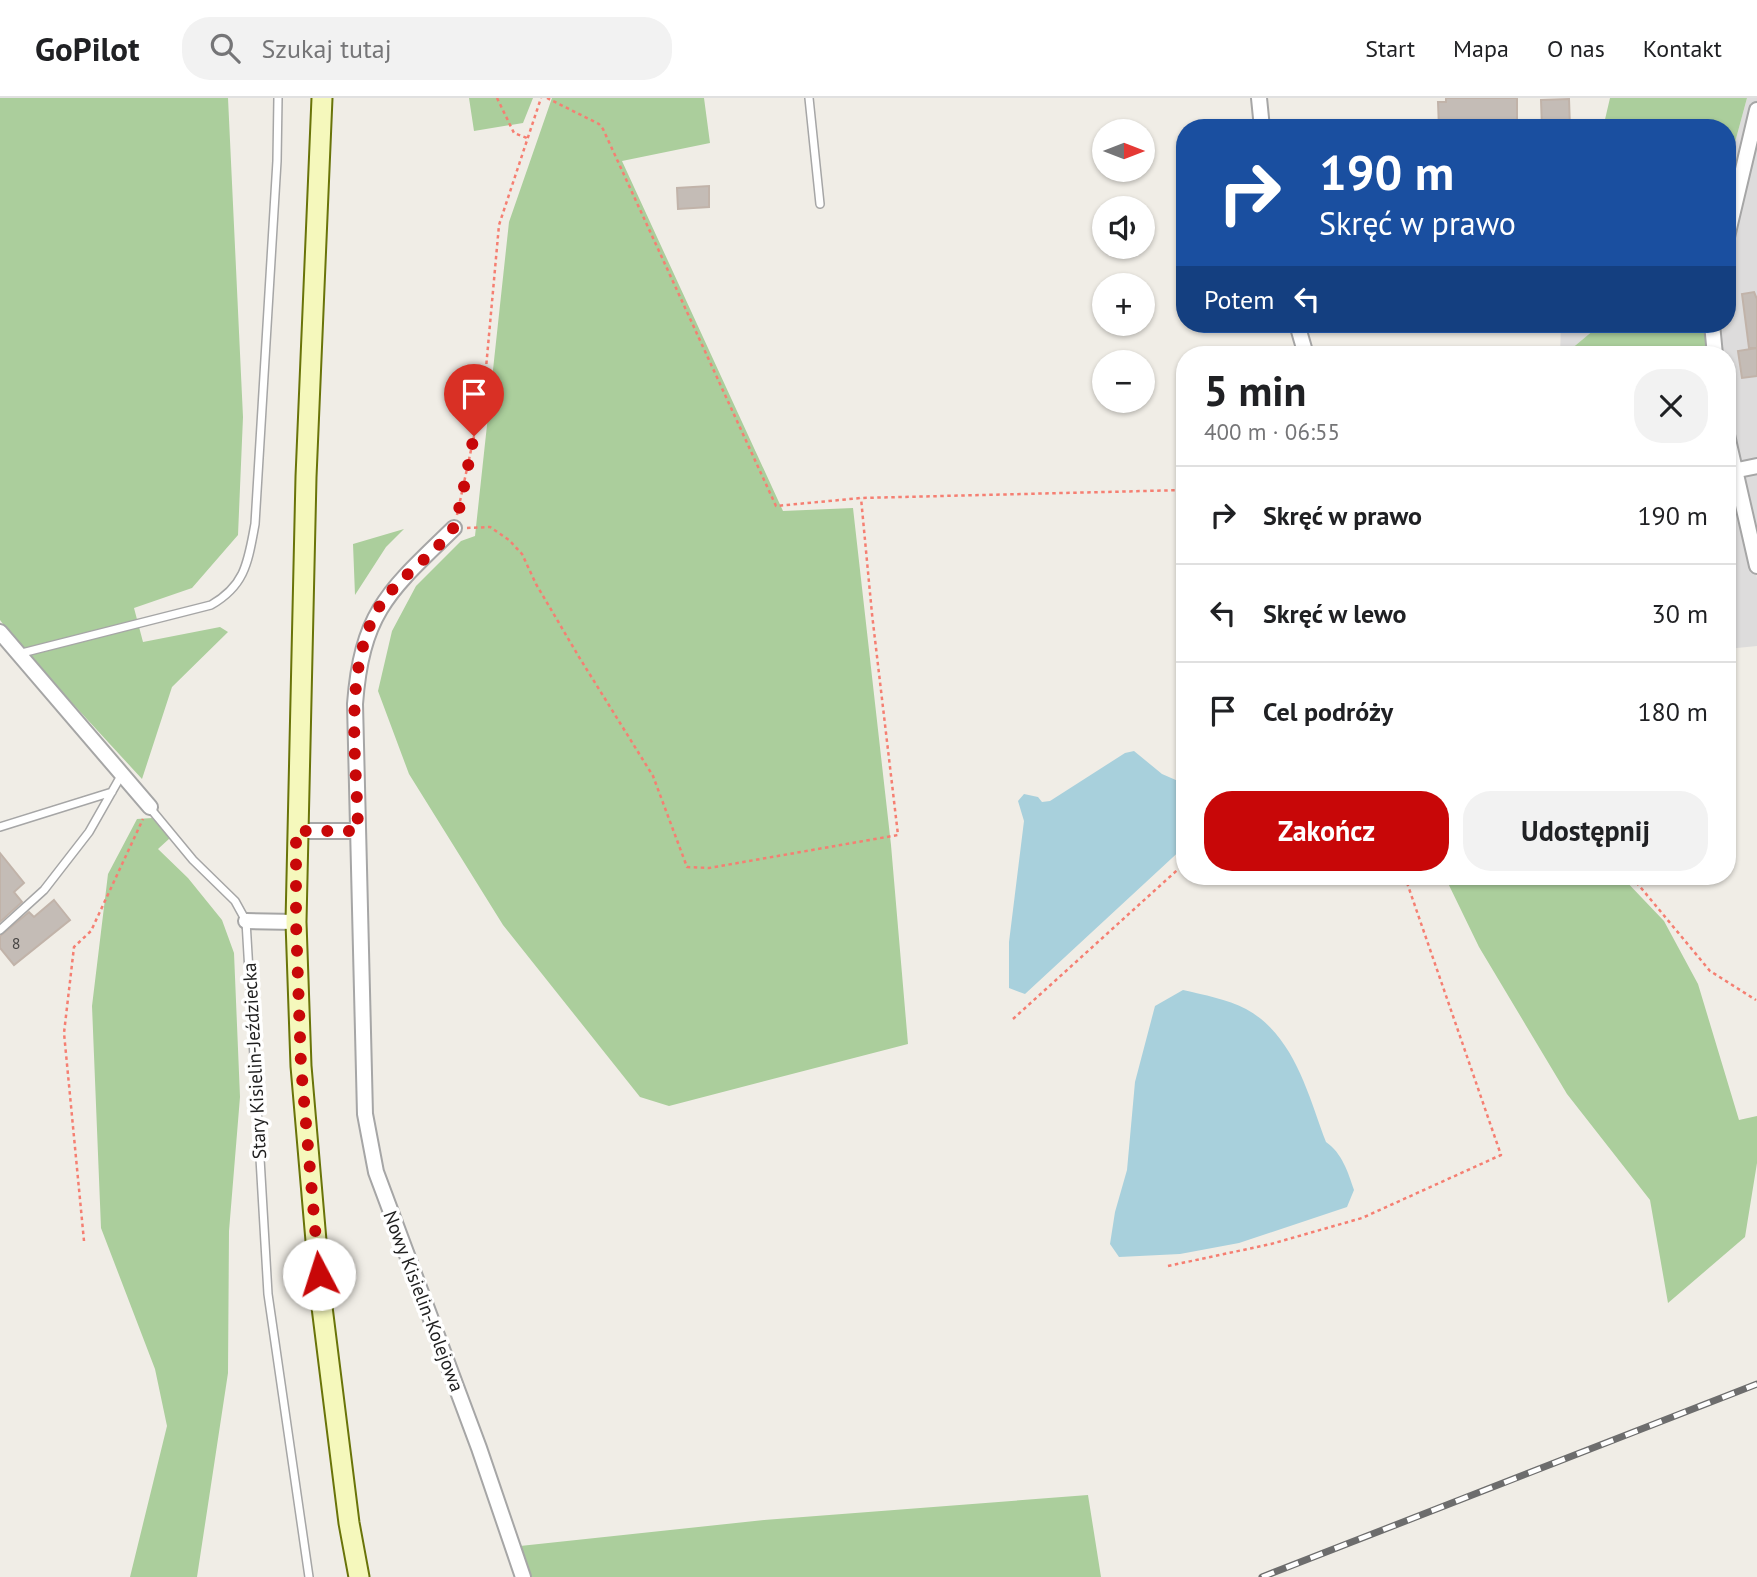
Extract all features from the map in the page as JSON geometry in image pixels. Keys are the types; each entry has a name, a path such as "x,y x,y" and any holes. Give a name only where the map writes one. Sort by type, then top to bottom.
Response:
{"main road":[{"path":"322,98 306,477 296,922 301,1066 321,1299 349,1523 359,1577"}],"street":[{"path":"1258,98 1261,119"},
{"path":"1736,199 1757,110"},
{"path":"1736,469 1757,466"},
{"path":"1736,488 1757,566"},
{"name":"Nowy Kisielin-Kolejowa","path":"454,528 394,587 374,616 363,646 357,676 355,704 365,1114 376,1172 479,1448 523,1577"},
{"path":"0,632 150,807"},
{"path":"296,831 358,831"},
{"path":"246,921 296,922"}],"lane":[{"path":"18,654 211,605 229,595 247,567 256,511 277,161 278,98"},
{"path":"808,98 820,204"},
{"path":"0,930 44,890 89,832 122,774"},
{"path":"0,827 112,792"},
{"path":"150,807 193,860 235,901 246,921"},
{"name":"Stary Kisielin-Jeździecka","path":"246,921 268,1294 309,1577"}],"path":[{"path":"497,98 514,133 527,138"},
{"path":"541,98 499,225 484,390 454,528 490,527 509,540 522,554 536,584 579,657 653,776 687,867 709,868 898,835 861,498"},
{"path":"547,98 599,124 603,129 776,506 861,498 1176,490"},
{"path":"84,1241 64,1034 74,947 91,931 150,807"},
{"path":"1013,1019 1176,871"},
{"path":"1168,1266 1271,1244 1362,1218 1500,1155 1408,885"},
{"path":"1639,885 1710,971 1756,1000"}],"shaded area":[{"path":"1747,98 1757,98 1757,557 1754,558 1757,579 1757,646 1736,648 1736,346 1715,346 1716,333 1736,333 1736,139"},
{"path":"1561,333 1590,333 1575,346 1560,346"}],"green space":[{"path":"0,98 228,98 243,417 238,535 192,588 134,608 143,642 220,627 228,632 172,687 142,779 17,643 0,620"},
{"path":"469,98 533,98 523,123 474,131"},
{"path":"552,98 704,98 710,143 622,161 783,511 853,508 891,845 908,1044 669,1106 640,1097 503,925 409,774 378,691 392,631 416,586 461,541 475,536 509,222"},
{"path":"1610,98 1747,98 1736,139 1736,119 1605,119"},
{"path":"1590,333 1716,333 1715,346 1575,346"},
{"path":"404,529 386,547 355,595 353,544"},
{"path":"152,818 170,838 158,849 188,878 222,920 234,953 240,1097 229,1231 228,1373 197,1577 130,1577 167,1426 155,1369 101,1228 92,1006 108,874 137,819"},
{"path":"1449,885 1630,885 1664,921 1698,984 1739,1120 1757,1116 1757,1163 1745,1237 1668,1303 1650,1200 1567,1094 1479,947"},
{"path":"1088,1495 1101,1577 530,1577 520,1546 764,1520"}],"water":[{"path":"1134,751 1162,774 1176,780 1176,854 1025,994 1009,988 1009,942 1024,821 1018,801 1024,794 1038,797 1042,802 1050,801 1125,753"},
{"path":"1183,990 1246,1009 1276,1034 1297,1067 1326,1142 1340,1157 1354,1190 1347,1207 1239,1243 1180,1254 1119,1257 1110,1244 1115,1212 1127,1170 1135,1082 1155,1006"}],"building":[{"path":"1446,98 1517,98 1517,119 1439,119 1438,102 1446,102"},
{"path":"1569,99 1570,119 1542,119 1541,100"},
{"path":"709,186 709,207 678,209 677,188"},
{"path":"1754,292 1757,299 1757,348 1749,348 1742,294"},
{"path":"1757,348 1757,376 1742,378 1738,351"},
{"path":"0,853 24,883 14,892 22,902 0,922"},
{"path":"54,900 70,920 14,965 0,948 0,936 29,912 34,917"}],"railway":[{"path":"1262,1577 1757,1384"}],"route":[{"path":"319,1274 301,1066 296,831 358,831 355,704 363,646 374,616 394,587 454,528 474,436"}]}
